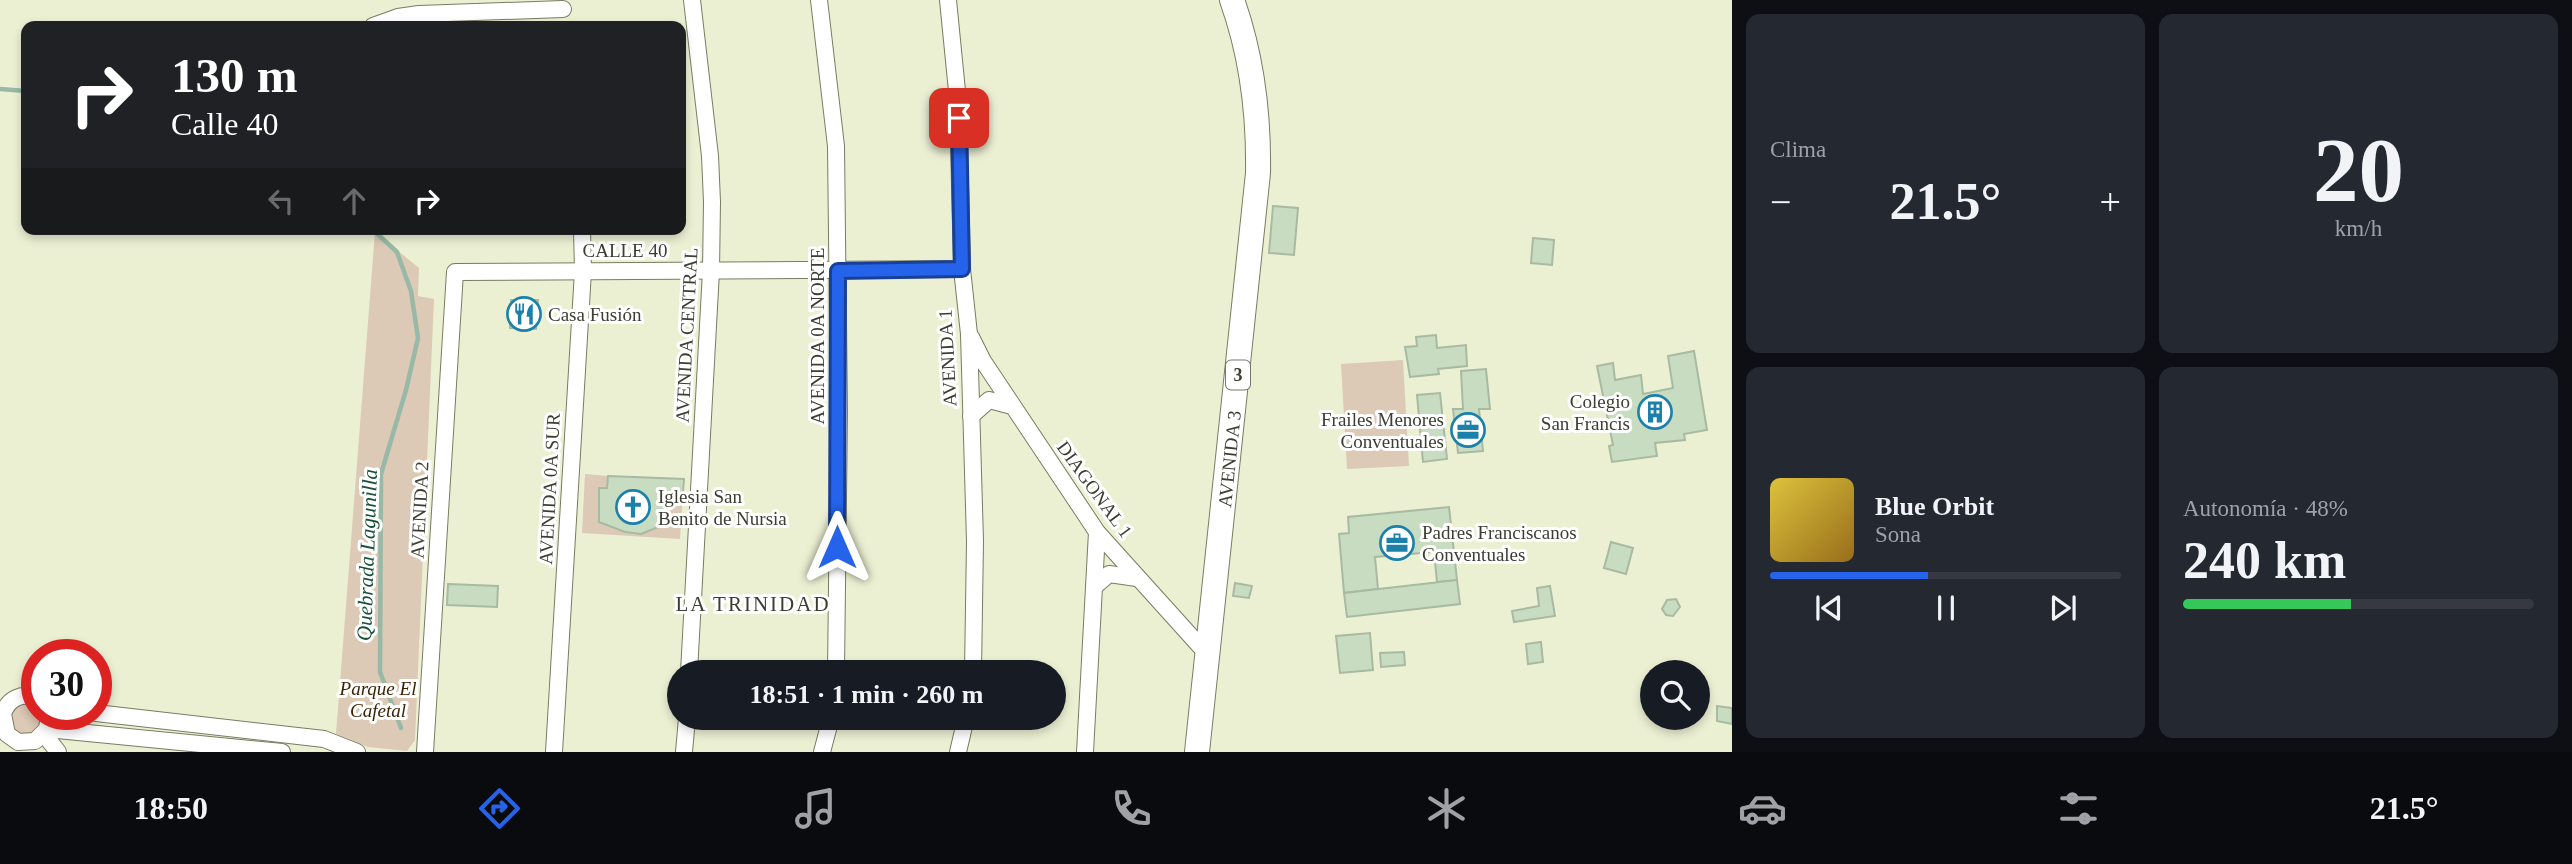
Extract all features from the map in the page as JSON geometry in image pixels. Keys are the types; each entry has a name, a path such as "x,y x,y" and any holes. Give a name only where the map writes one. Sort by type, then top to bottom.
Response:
{"main road":[{"name":"AVENIDA 3","path":"1196,752 1258,173 1259,142 1252,75 1232,0"}],"street":[{"name":"AVENIDA CENTRAL","path":"691,660 711,271 710,156 692,0"},
{"name":"AVENIDA 0A NORTE","path":"819,0 836,146 836,660"},
{"name":"AVENIDA 1","path":"947,0 958,101 962,269 969,334 976,553 974,660"},
{"path":"387,21 419,14 562,4"},
{"name":"AVENIDA 0A SUR","path":"554,752 583,271 582,235"},
{"name":"CALLE 40","path":"455,272 962,269"},
{"name":"AVENIDA 2","path":"425,752 455,272"},
{"name":"DIAGONAL 1","path":"969,334 1012,406 1097,532 1207,654"},
{"path":"971,416 989,400 1012,406"},
{"path":"1085,752 1097,532"},
{"path":"1094,587 1109,574 1137,578"},
{"path":"21,698 15,698 1,715 4,728 38,736 282,752"},
{"path":"112,715 324,739 357,752"},
{"path":"684,752 686,730"},
{"path":"822,752 828,730"},
{"path":"958,752 963,730"},
{"path":"0,743 38,736 58,752"}],"green space":[{"name":"Parque El Cafetal","path":"375,235 379,235 419,268 418,296 434,299 415,740 407,751 368,747 336,734"},
{"path":"1403,360 1409,466 1347,469 1341,364"},
{"path":"585,474 608,476 607,488 599,488 599,522 624,531 649,531 666,524 670,492 683,492 680,539 582,533"},
{"path":"21,704 21,730 34,730 32,733 21,735 13,729 10,714 16,706"}],"building":[{"path":"1273,206 1298,208 1294,255 1269,253"},
{"path":"1533,238 1554,240 1552,265 1531,263"},
{"name":"Casa Fusión","path":"511,300 538,300 536,329 510,328"},
{"path":"1436,335 1437,348 1466,345 1467,366 1438,369 1439,374 1410,377 1405,347 1417,346 1416,337"},
{"name":"Colegio San Francis","path":"1694,351 1707,430 1684,434 1685,440 1655,443 1657,456 1612,462 1609,446 1613,445 1597,366 1613,363 1615,380 1641,375 1643,394 1673,388 1668,356"},
{"name":"Frailes Menores Conventuales","path":"1486,369 1490,409 1479,409 1483,451 1458,453 1453,409 1463,409 1461,371"},
{"path":"1440,393 1447,459 1423,462 1417,395"},
{"name":"Iglesia San Benito de Nursia","path":"608,476 684,479 683,492 670,492 666,524 641,534 625,532 599,522 599,488 607,488"},
{"name":"Padres Franciscanos Conventuales","path":"1449,507 1457,580 1437,582 1434,552 1375,557 1378,589 1344,593 1339,534 1349,533 1348,517"},
{"path":"1611,542 1633,548 1626,574 1604,568"},
{"path":"1457,580 1460,604 1347,617 1344,593"},
{"path":"1235,583 1252,586 1249,598 1233,596"},
{"path":"448,584 498,586 497,607 447,605"},
{"path":"1550,586 1555,616 1514,622 1512,611 1539,606 1537,588"},
{"path":"1676,599 1680,607 1673,616 1666,615 1662,609 1667,600"},
{"path":"1370,633 1373,670 1340,673 1336,636"},
{"path":"1541,642 1543,662 1528,664 1526,644"},
{"path":"1404,652 1405,665 1381,667 1380,653"},
{"path":"1717,706 1732,708 1732,724 1717,721"}],"waterway":[{"name":"Quebrada Lagunilla","path":"0,89 21,91"},
{"name":"Quebrada Lagunilla","path":"379,235 397,252 411,291 418,338 381,474 380,672 401,728"}],"place":[{"name":"Casa Fusión","path":"524,314"},
{"name":"Colegio San Francis","path":"1655,412"},
{"name":"Frailes Menores Conventuales","path":"1468,430"},
{"name":"Iglesia San Benito de Nursia","path":"633,507"},
{"name":"Padres Franciscanos Conventuales","path":"1397,543"}],"district":[{"name":"LA TRINIDAD","path":"753,604"}],"route":[{"path":"837,547 838,271 962,269 959,118"}]}
